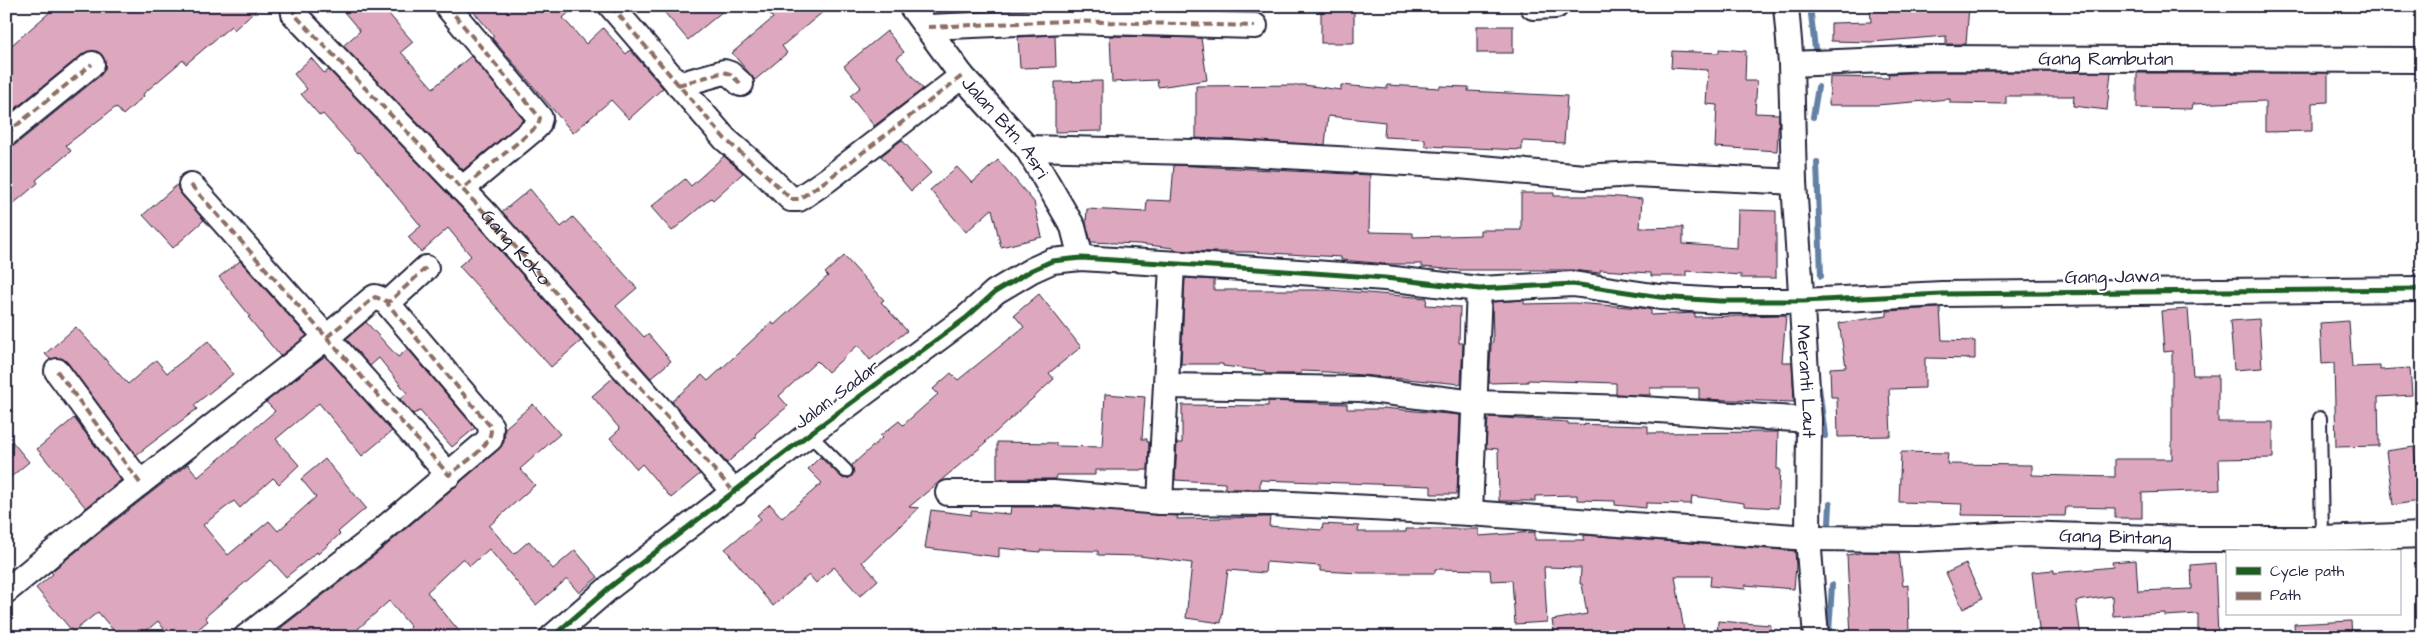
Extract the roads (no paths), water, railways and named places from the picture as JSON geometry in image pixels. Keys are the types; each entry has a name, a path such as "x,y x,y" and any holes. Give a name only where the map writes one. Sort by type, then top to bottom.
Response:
{"street":[{"name":"Gang Koko","path":"293,6 294,14 462,189 735,492"},
{"path":"447,6 540,118 538,125 462,189"},
{"path":"611,6 725,139 762,171 790,200 799,199 827,180 962,76"},
{"name":"Jalan Btn. Asri","path":"911,6 962,76 1027,148 1073,227 1081,258"},
{"path":"1533,6 1556,6"},
{"name":"Meranti Laut","path":"1786,6 1791,64 1794,182 1803,300 1809,420 1808,538 1816,637"},
{"path":"928,27 1065,21 1255,26"},
{"name":"Gang Rambutan","path":"1791,64 1931,58 2421,56"},
{"path":"6,134 92,64"},
{"path":"678,85 724,72 730,74 741,84"},
{"path":"1027,148 1253,154 1458,166 1585,177 1635,174 1794,182"},
{"path":"192,185 449,475"},
{"name":"Jalan Sadar","path":"552,637 610,587 809,434 966,318 995,292 1032,270 1052,262 1081,258 1385,278 1479,289"},
{"path":"1160,502 1172,265"},
{"path":"387,303 426,268"},
{"name":"Gang Jawa","path":"1479,289 1573,284 1660,297 1720,300 1803,300 1942,294 2422,289"},
{"path":"1470,513 1479,289"},
{"path":"6,591 375,297 387,303 491,427 492,433 486,444 366,544 246,637"},
{"path":"57,371 140,483"},
{"path":"1166,386 1361,389 1475,403 1628,408 1809,420"},
{"name":"Gang Bintang","path":"948,493 1053,493 1160,502 1272,503 1470,513 1808,538 1918,539 2018,534 2191,539 2322,540 2422,535"}],"lane":[{"path":"2320,418 2322,540"},
{"path":"809,434 846,471"}],"waterway":[{"path":"1810,6 1815,49"},
{"path":"1813,117 1818,87"},
{"path":"1817,162 1821,276"},
{"path":"1819,387 1825,436"},
{"path":"1829,524 1830,504"},
{"path":"1829,632 1832,585"}]}
